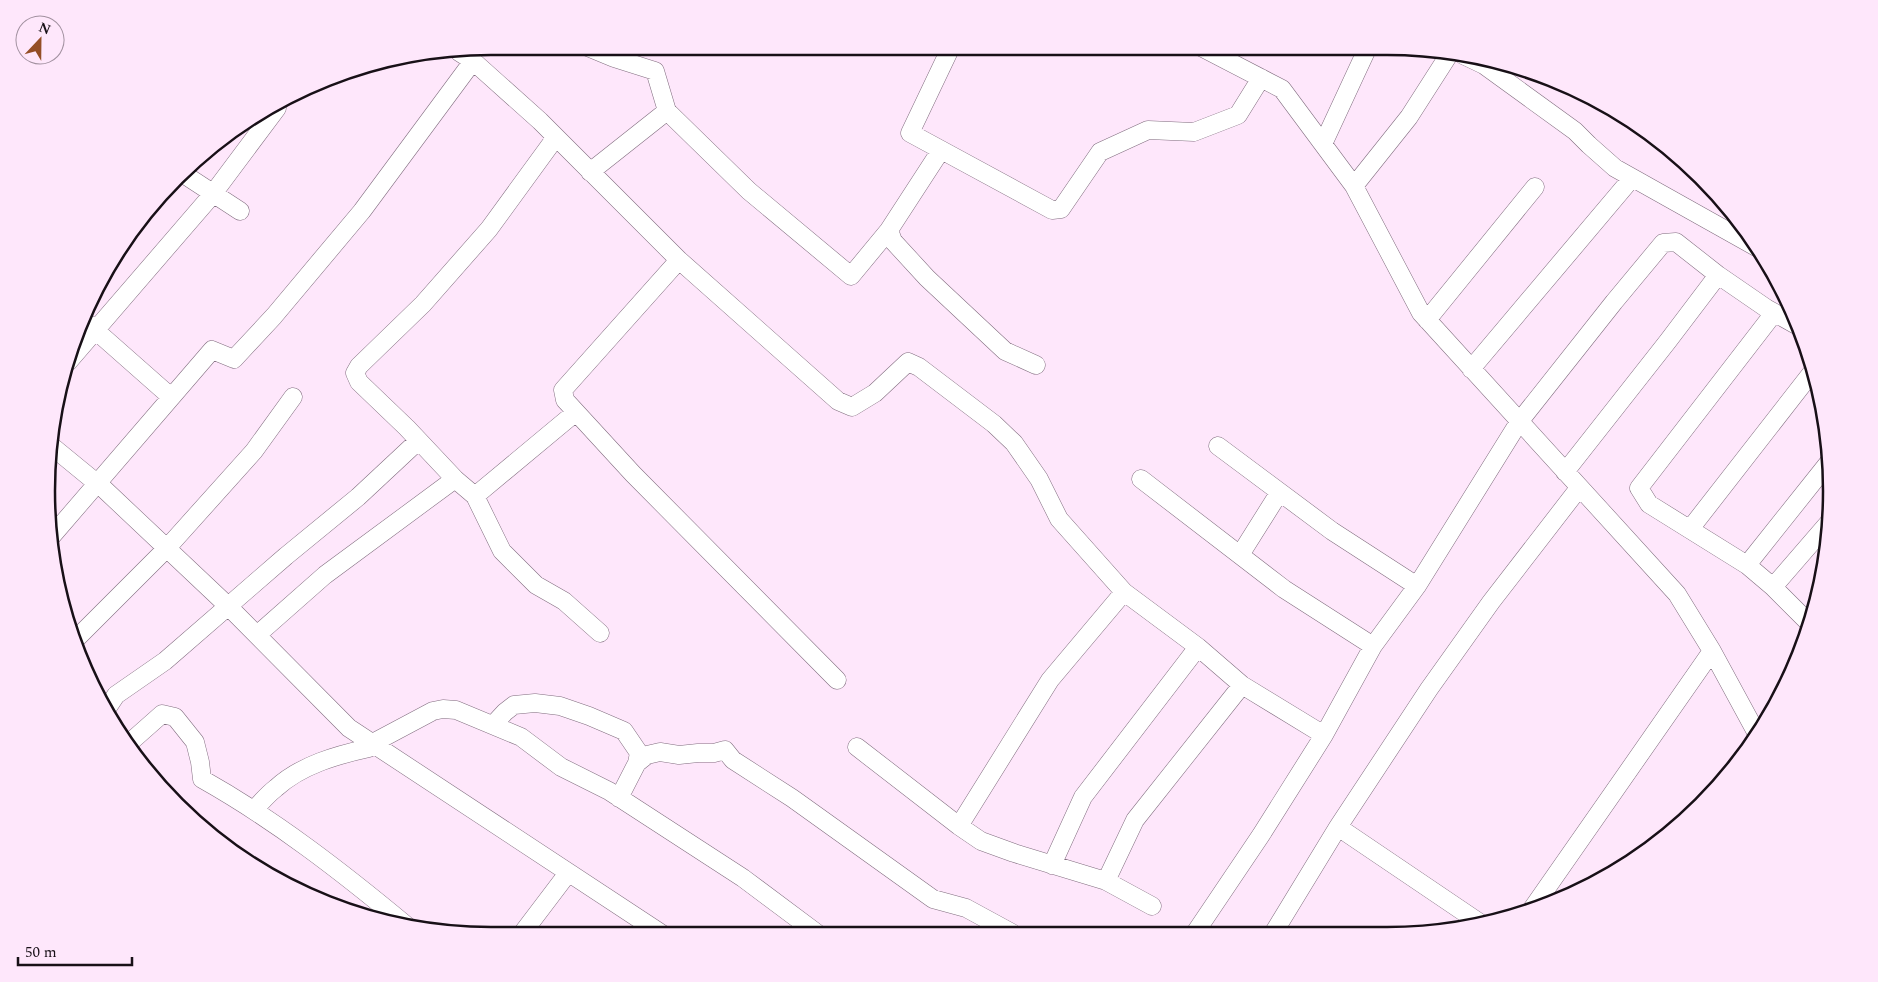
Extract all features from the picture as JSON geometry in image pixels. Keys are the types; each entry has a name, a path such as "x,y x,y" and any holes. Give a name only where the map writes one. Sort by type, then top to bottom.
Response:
{"street":[{"path":"610,55 655,71 667,111 749,191 852,276 888,230 941,150"},
{"path":"947,55 910,133 1052,210 1061,209 1100,152 1148,130 1194,132 1238,115 1261,78"},
{"path":"1216,55 1282,88 1354,186 1421,313 1677,594 1712,651 1754,727"},
{"path":"1323,144 1364,55"},
{"path":"57,530 212,350 234,359 274,316 362,211 466,56 556,137 679,260 838,401 852,408 875,393 908,362 919,367 994,424 1014,443 1039,479 1059,519 1124,592 1198,647 1242,685 1324,735"},
{"path":"1354,186 1409,117 1446,59"},
{"path":"1486,67 1575,131 1589,146 1616,168 1743,240"},
{"path":"590,172 667,111"},
{"path":"82,340 91,326 212,194 272,114"},
{"path":"556,137 489,229 423,304 359,366 355,373 359,382 455,479 475,496 502,551 536,585 564,601 600,633"},
{"path":"188,178 240,212"},
{"path":"1471,369 1632,178"},
{"path":"1427,320 1535,187"},
{"path":"888,230 893,241 927,278 1005,351 1036,365"},
{"path":"1199,927 1261,835 1324,735 1373,646 1417,586 1519,422 1663,243 1676,242 1718,275 1788,320"},
{"path":"679,260 563,390 565,400 633,474 837,680"},
{"path":"1565,472 1668,342 1718,275"},
{"path":"1774,312 1639,488 1649,504 1746,565 1773,587 1804,618"},
{"path":"91,326 171,396"},
{"path":"1690,529 1808,378"},
{"path":"80,635 167,548 254,451 293,397"},
{"path":"475,496 576,412"},
{"path":"110,704 116,695 165,661 286,556 358,497 418,440"},
{"path":"1218,446 1332,531 1417,586"},
{"path":"57,451 98,484 167,548 228,606 349,728 651,927"},
{"path":"1746,565 1822,470"},
{"path":"257,635 325,575 455,479"},
{"path":"1142,479 1308,605 1373,646"},
{"path":"1277,927 1338,827 1429,689 1485,610 1579,488"},
{"path":"1240,555 1279,493"},
{"path":"1773,587 1821,532"},
{"path":"959,826 1050,680 1124,592"},
{"path":"1052,865 1083,797 1198,647"},
{"path":"1538,900 1712,651"},
{"path":"1106,881 1135,820 1242,685"},
{"path":"493,725 514,705 535,703 560,706 624,731 640,753 619,798"},
{"path":"254,810 277,787 299,772 329,759 369,748 372,744 433,711 443,709 456,710 521,737 561,767 619,798 742,878 808,927"},
{"path":"133,740 162,714 175,718 196,742 202,779 254,810 352,880 395,916"},
{"path":"857,747 981,841 1106,881 1152,906"},
{"path":"636,763 647,755 660,752 679,755 714,753 725,750 733,760 792,798 933,899 966,908 1001,927"},
{"path":"1338,827 1474,919"},
{"path":"527,927 568,873"}]}
